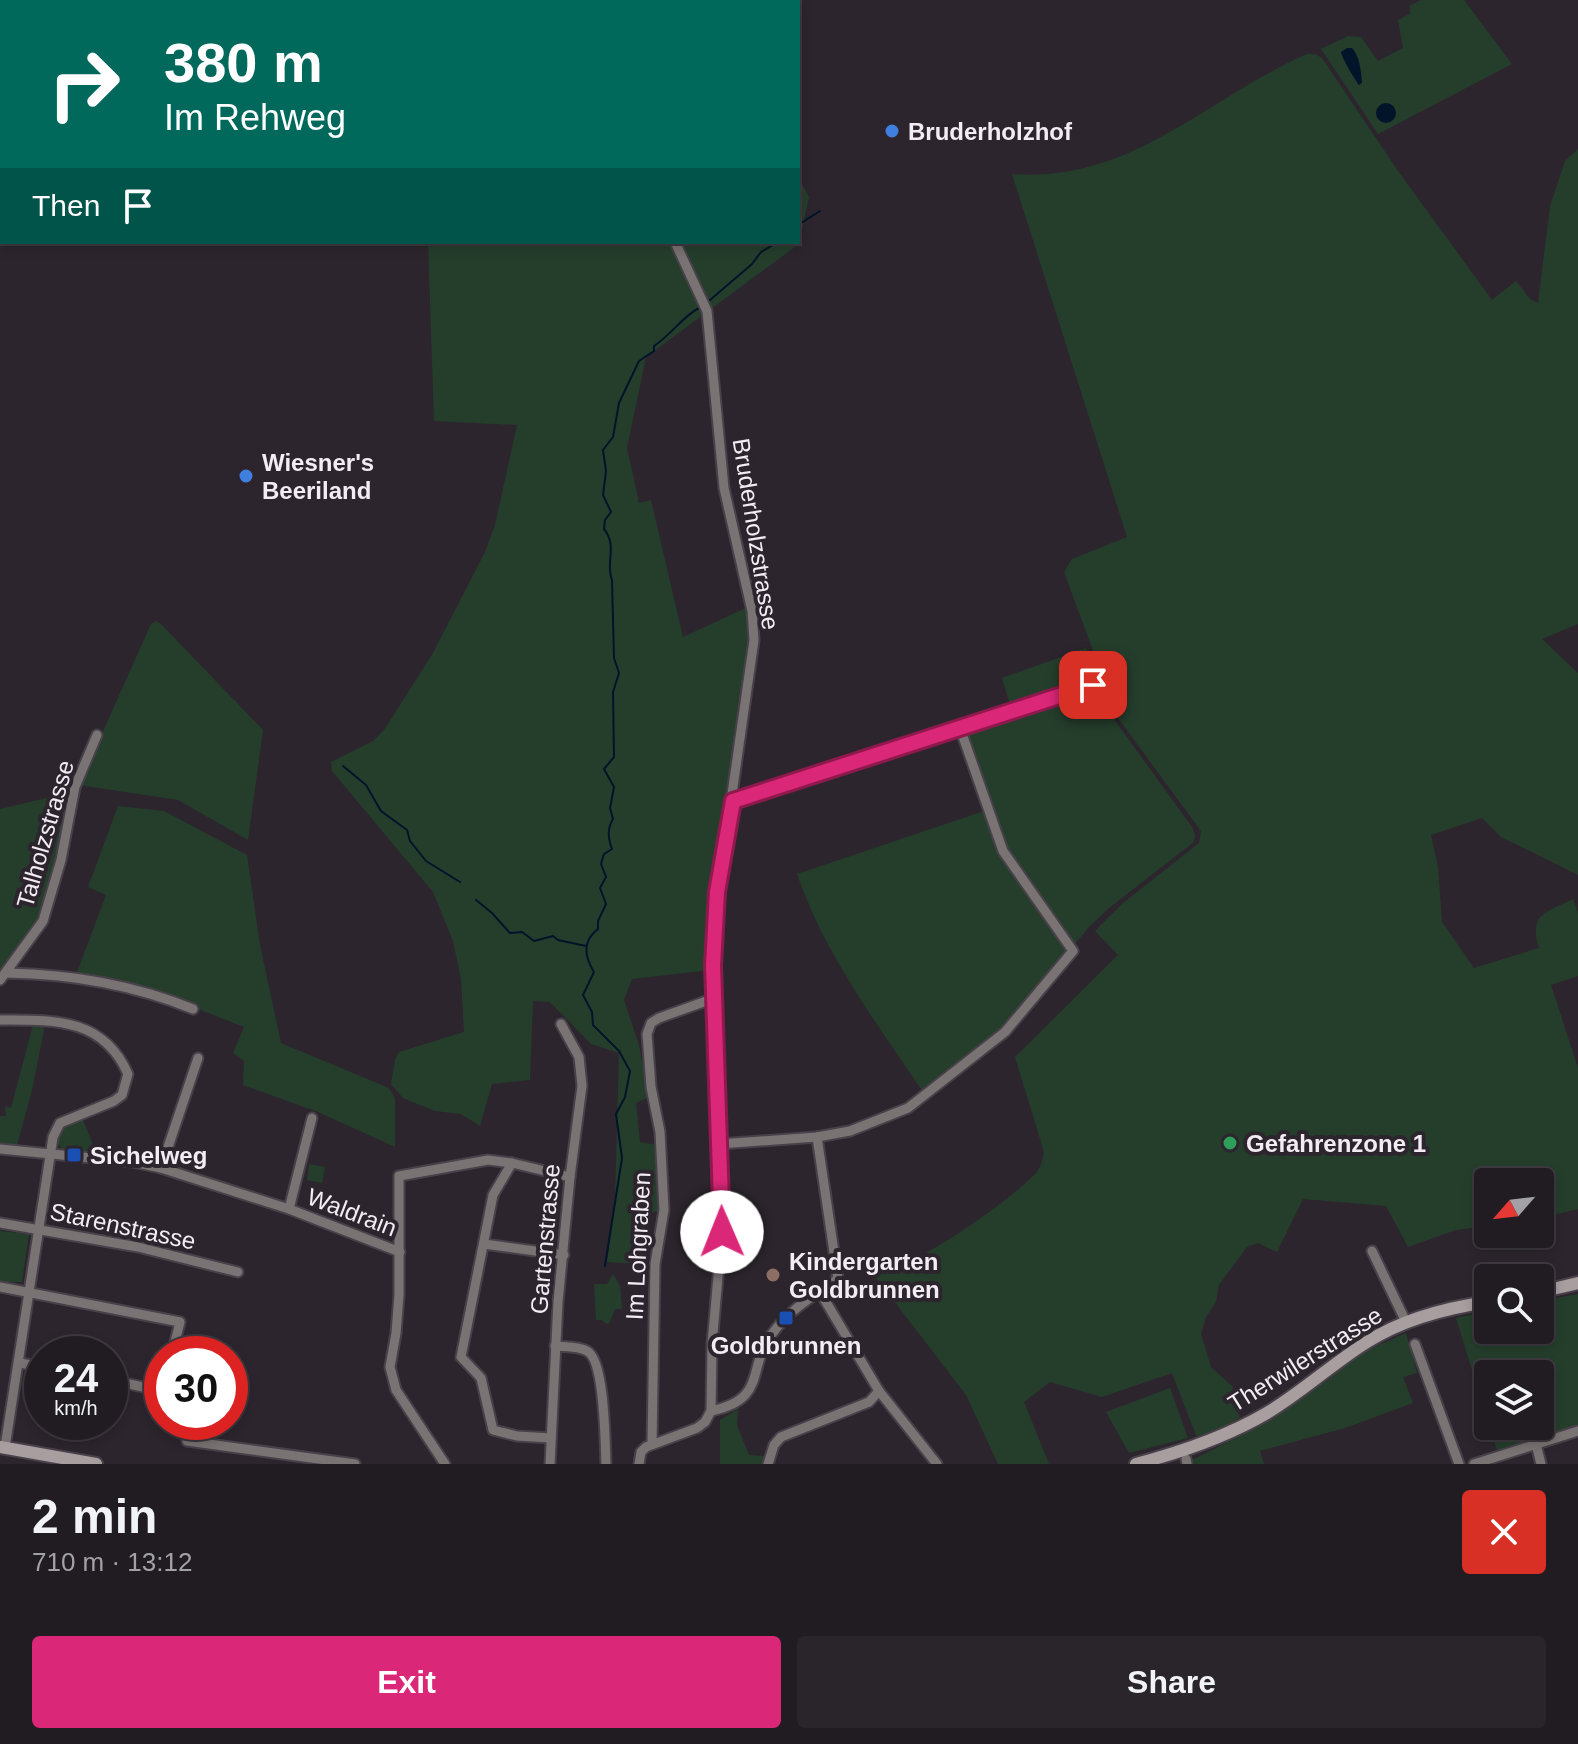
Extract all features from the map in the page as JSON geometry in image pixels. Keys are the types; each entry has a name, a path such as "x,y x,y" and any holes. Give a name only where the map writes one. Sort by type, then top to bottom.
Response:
{"main road":[{"path":"1554,1289 1578,1283"},
{"name":"Therwilerstrasse","path":"1136,1464 1200,1445 1251,1422 1298,1393 1367,1342 1406,1322 1474,1305"},
{"path":"3,1447 96,1464"}],"street":[{"name":"Bruderholzstrasse","path":"676,244 707,311 724,488 754,626 752,671 717,892 712,999 722,1232 712,1344 711,1411"},
{"path":"733,801 1093,685"},
{"path":"719,1144 817,1137 850,1131 908,1108 1005,1032 1073,951 1003,851 960,728"},
{"name":"Talholzstrasse","path":"3,977 43,921 61,860 75,787 97,735"},
{"path":"3,977 81,979 139,990 193,1009"},
{"name":"Im Lohgraben","path":"652,1444 655,1264 664,1210 660,1132 651,1087 647,1034 651,1023 659,1018 712,999"},
{"path":"0,1020 74,1023 90,1031 112,1049 128,1074 122,1095 60,1123 53,1137 20,1363 3,1447"},
{"name":"Gartenstrasse","path":"550,1464 555,1346 570,1177 582,1086 579,1057 561,1024"},
{"path":"161,1168 198,1058"},
{"path":"289,1209 312,1118"},
{"path":"639,1464 641,1452 652,1444 697,1428 711,1411 726,1407 748,1394 769,1338 797,1308 838,1279 817,1137"},
{"name":"Waldrain","path":"0,1149 50,1152 161,1168 289,1209 400,1252"},
{"path":"445,1464 391,1379 400,1252 399,1176 488,1160 570,1177"},
{"path":"512,1163 493,1195 461,1357 481,1378 493,1430 517,1436 551,1438"},
{"name":"Starenstrasse","path":"0,1223 138,1247 238,1272"},
{"path":"484,1244 564,1255"},
{"name":"Therwilerstrasse","path":"1372,1251 1406,1322"},
{"path":"0,1287 180,1322 176,1336"},
{"path":"820,1292 879,1391 937,1464"},
{"path":"1415,1344 1459,1464"},
{"path":"555,1346 586,1350 595,1358 601,1389 606,1464"},
{"path":"20,1363 24,1364"},
{"path":"768,1464 774,1445 781,1437 869,1402 879,1391"},
{"path":"1474,1464 1578,1431"},
{"path":"187,1440 355,1464"},
{"path":"1536,1444 1541,1464"}],"green space":[{"path":"1421,0 1464,0 1512,64 1378,134 1321,49 1348,36 1361,37 1378,61 1403,48 1398,20 1411,13 1409,6"},
{"path":"1307,54 1322,58 1398,171 1492,300 1516,281 1530,299 1538,303 1550,206 1565,161 1578,149 1578,624 1542,639 1578,673 1578,875 1501,837 1482,818 1431,835 1438,867 1442,922 1474,968 1539,948 1536,937 1538,921 1548,911 1573,899 1578,913 1578,976 1551,985 1578,1068 1578,1209 1554,1215 1554,1168 1474,1168 1474,1228 1456,1230 1408,1247 1386,1206 1303,1199 1277,1252 1258,1243 1247,1247 1219,1285 1216,1302 1206,1317 1201,1334 1211,1367 1233,1387 1231,1399 1240,1417 1218,1431 1197,1438 1172,1373 1102,1397 1050,1382 1024,1402 1049,1464 998,1464 966,1395 871,1271 901,1265 952,1238 1037,1172 1044,1152 1015,1057 1118,955 1095,931 1123,903 1199,843 1201,831 1118,718 1064,572 1072,559 1127,537 1012,174 1055,173 1094,165 1131,152"},
{"path":"800,180 809,197 800,239"},
{"path":"428,244 799,244 646,357 627,448 639,503 651,500 683,637 748,607 751,656 711,970 632,979 624,1000 639,1045 649,1097 636,1103 640,1142 662,1146 664,1210 651,1213 643,1264 607,1262 615,1199 619,1053 591,1044 550,1002 533,1001 530,1080 492,1084 480,1126 461,1114 435,1111 403,1098 391,1084 399,1052 464,1032 461,979 453,941 433,892 332,771 331,762 373,741 384,730 433,653 485,552 495,525 517,425 434,421"},
{"path":"156,621 263,730 248,840 178,800 79,785 151,624"},
{"path":"1086,648 1116,722 1192,827 1194,842 1109,908 1089,927 1005,1028 923,1092 837,960 797,874 990,809 963,731 1013,714 1002,678"},
{"path":"64,794 70,802 52,880 34,929 0,973 0,809"},
{"path":"118,806 164,811 247,855 260,945 281,1043 389,1088 395,1098 395,1147 318,1112 243,1085 244,1061 233,1053 244,1027 155,992 76,975 106,895 88,887"},
{"path":"33,1025 45,1025 17,1145 0,1144 0,1116 6,1116 5,1106 11,1108"},
{"path":"82,1118 96,1152 64,1150 56,1142 65,1127"},
{"path":"309,1164 325,1167 322,1183 307,1180"},
{"path":"0,1231 29,1234 22,1282 0,1282"},
{"path":"613,1274 620,1286 622,1309 615,1309 609,1324 596,1320 594,1284 607,1284"},
{"path":"1578,1294 1578,1427 1554,1434 1554,1360 1474,1360 1474,1376 1456,1318 1474,1314 1474,1344 1554,1344 1554,1298"},
{"path":"1406,1333 1417,1373 1403,1377 1413,1403 1345,1428 1260,1451 1264,1464 1193,1464 1192,1460 1263,1424 1363,1352"},
{"path":"1170,1388 1188,1438 1129,1453 1106,1412"},
{"path":"738,1409 737,1425 749,1455 766,1456 765,1464 720,1464 720,1420"},
{"path":"1494,1440 1532,1440 1497,1450"}],"water":[{"path":"1347,48 1355,52 1361,69 1362,83 1359,85 1341,52"},
{"path":"1386,103 1393,106 1396,113 1393,120 1386,123 1379,120 1376,113 1379,106"}],"waterway":[{"path":"800,224 820,211"},
{"path":"710,300 752,264 761,252 775,244"},
{"path":"605,1266 622,1158 616,1114 625,1097 630,1071 619,1051 593,1025 592,1012 583,995 594,972 588,960 587,944 598,929 598,921 606,904 600,888 606,877 601,864 604,854 612,849 609,834 614,787 604,769 614,757 613,692 619,673 614,658 611,548 604,529 605,520 611,512 603,495 606,471 603,450 613,437 619,403 639,361 654,351 654,346 699,308"},
{"path":"343,766 366,785 381,811 407,830 410,841 426,861 460,882"},
{"path":"476,900 510,933 522,932 534,941 553,936 586,946"}],"place":[{"name":"Bruderholzhof","path":"892,131"},
{"name":"Wiesner's Beeriland","path":"246,476"},
{"name":"Gefahrenzone 1","path":"1230,1143"},
{"name":"Sichelweg","path":"74,1155"},
{"name":"Kindergarten Goldbrunnen","path":"773,1275"},
{"name":"Goldbrunnen","path":"786,1318"}],"route":[{"path":"722,1232 712,999 714,920 733,801 1093,685"}]}
